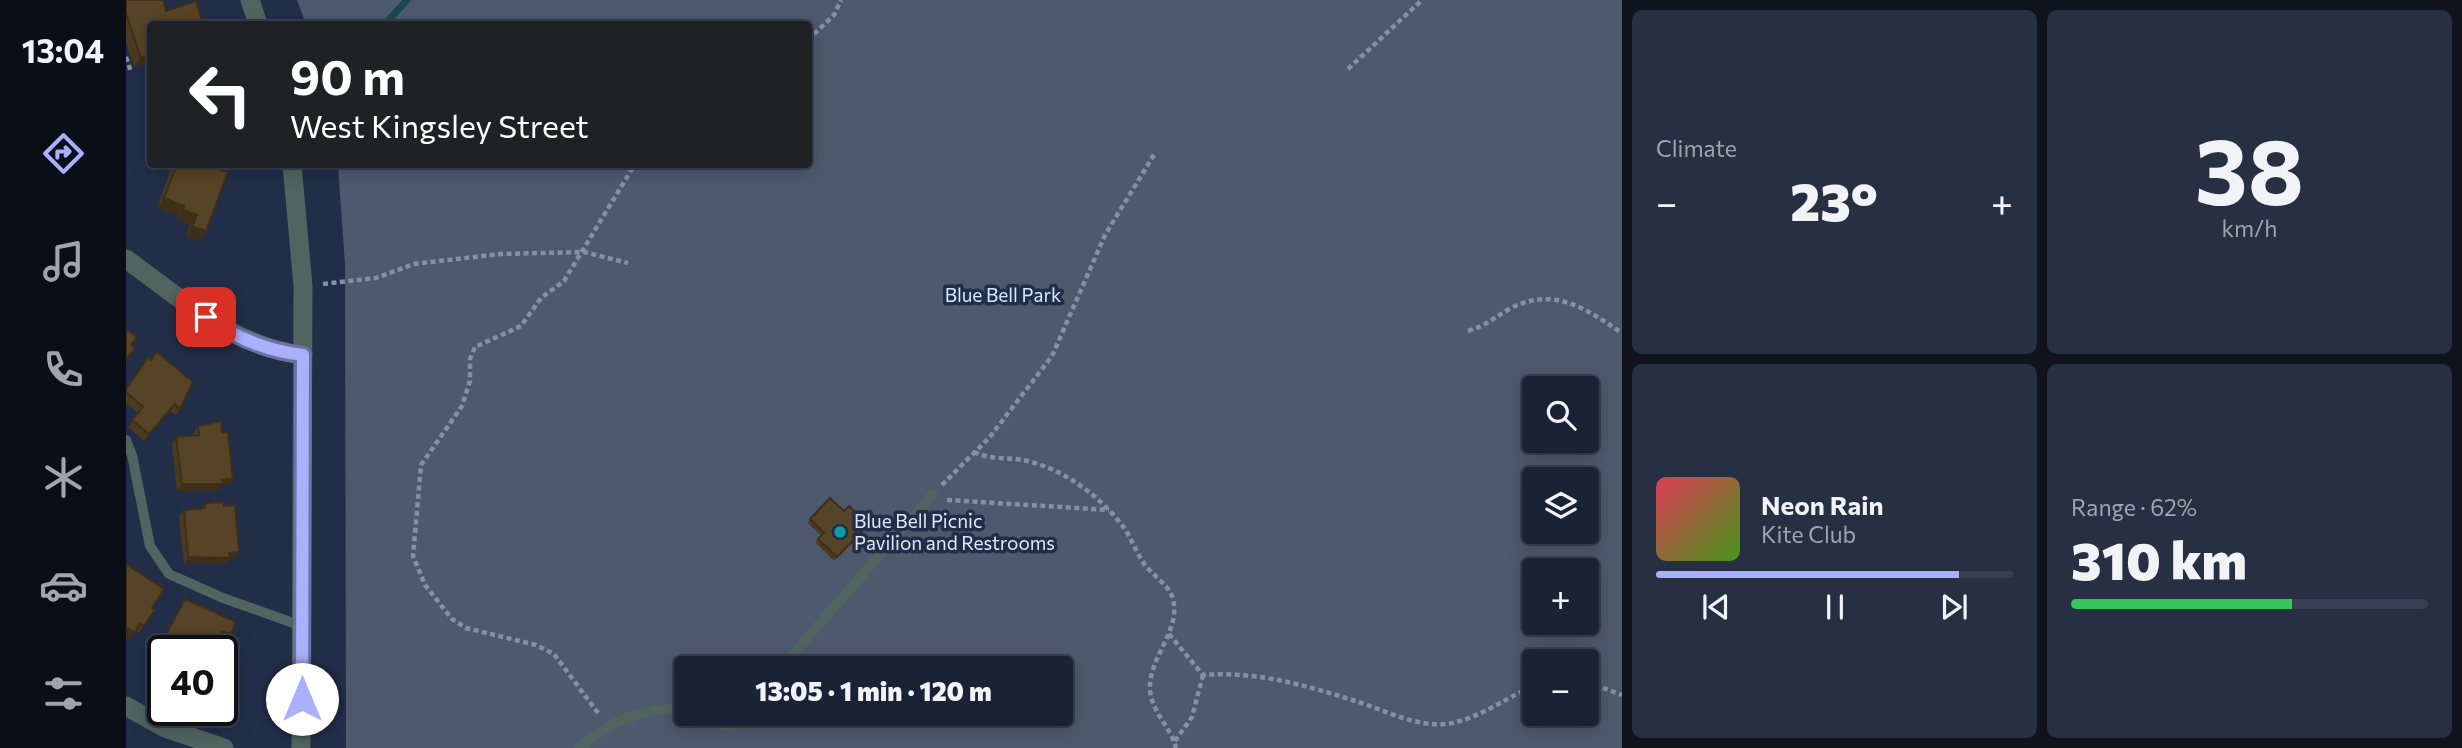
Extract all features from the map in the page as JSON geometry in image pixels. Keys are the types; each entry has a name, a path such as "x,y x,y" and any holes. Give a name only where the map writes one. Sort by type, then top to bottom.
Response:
{"street":[{"path":"250,0 257,21"},
{"path":"292,168 303,286 302,748"},
{"path":"126,259 227,332 277,352 303,355"},
{"path":"128,712 224,748"}],"lane":[{"path":"126,440 132,455 150,546 169,574 223,598 302,626"},
{"path":"792,656 932,496"},
{"path":"579,748 607,726 657,711 674,711"}],"path":[{"path":"812,36 834,15 841,0"},
{"path":"1348,69 1422,0"},
{"path":"126,57 131,72"},
{"path":"932,496 1005,419 1052,356 1105,235 1156,153"},
{"path":"607,726 554,654 536,645 466,628 452,620 425,585 412,556 421,465 462,406 470,381 470,359 475,347 521,326 541,298 564,281 633,168"},
{"path":"303,286 376,278 414,264 500,254 584,252 628,263"},
{"path":"1468,331 1484,327 1526,301 1546,297 1583,307 1622,333"},
{"path":"974,452 992,458 1034,462 1079,486 1110,510 1127,532 1142,561 1173,597 1174,616 1169,634 1152,666 1150,692 1158,716 1176,748"},
{"path":"932,496 1110,510"},
{"path":"1169,634 1203,675"},
{"path":"1203,675 1226,673 1286,680 1421,722 1450,724 1470,718 1522,692"},
{"path":"1174,741 1192,717 1203,675"},
{"path":"1599,686 1622,695"}],"green space":[{"name":"Blue Bell Park","path":"297,0 1622,0 1622,748 346,748 345,265 338,168 812,168 812,21 305,21"}],"building":[{"path":"126,0 163,0 166,11 196,1 202,21 147,21 147,56 141,58 126,13"},
{"path":"175,168 218,168 228,172 206,231 192,226 197,215 164,198"},
{"path":"126,329 137,337 131,345 135,348 126,360"},
{"path":"157,352 193,382 180,409 175,404 149,434 132,420 143,407 126,390 148,357 151,360"},
{"path":"221,421 222,433 228,432 233,479 222,480 223,484 182,484 176,437 199,435 198,426"},
{"name":"Blue Bell Picnic Pavilion and Restrooms","path":"830,498 844,511 849,506 868,525 837,557 818,539 824,533 810,519"},
{"path":"223,502 224,506 235,505 239,552 229,553 230,558 188,557 184,510 205,508 205,503"},
{"path":"126,564 164,589 152,608 155,610 144,626 140,624 135,632 126,628"},
{"path":"185,599 236,622 231,634 222,631 221,635 166,635"}],"waterway":[{"path":"388,21 407,0"}],"place":[{"name":"Blue Bell Picnic Pavilion and Restrooms","path":"840,532"}],"route":[{"path":"206,317 247,342 277,352 303,355 302,699"}]}
